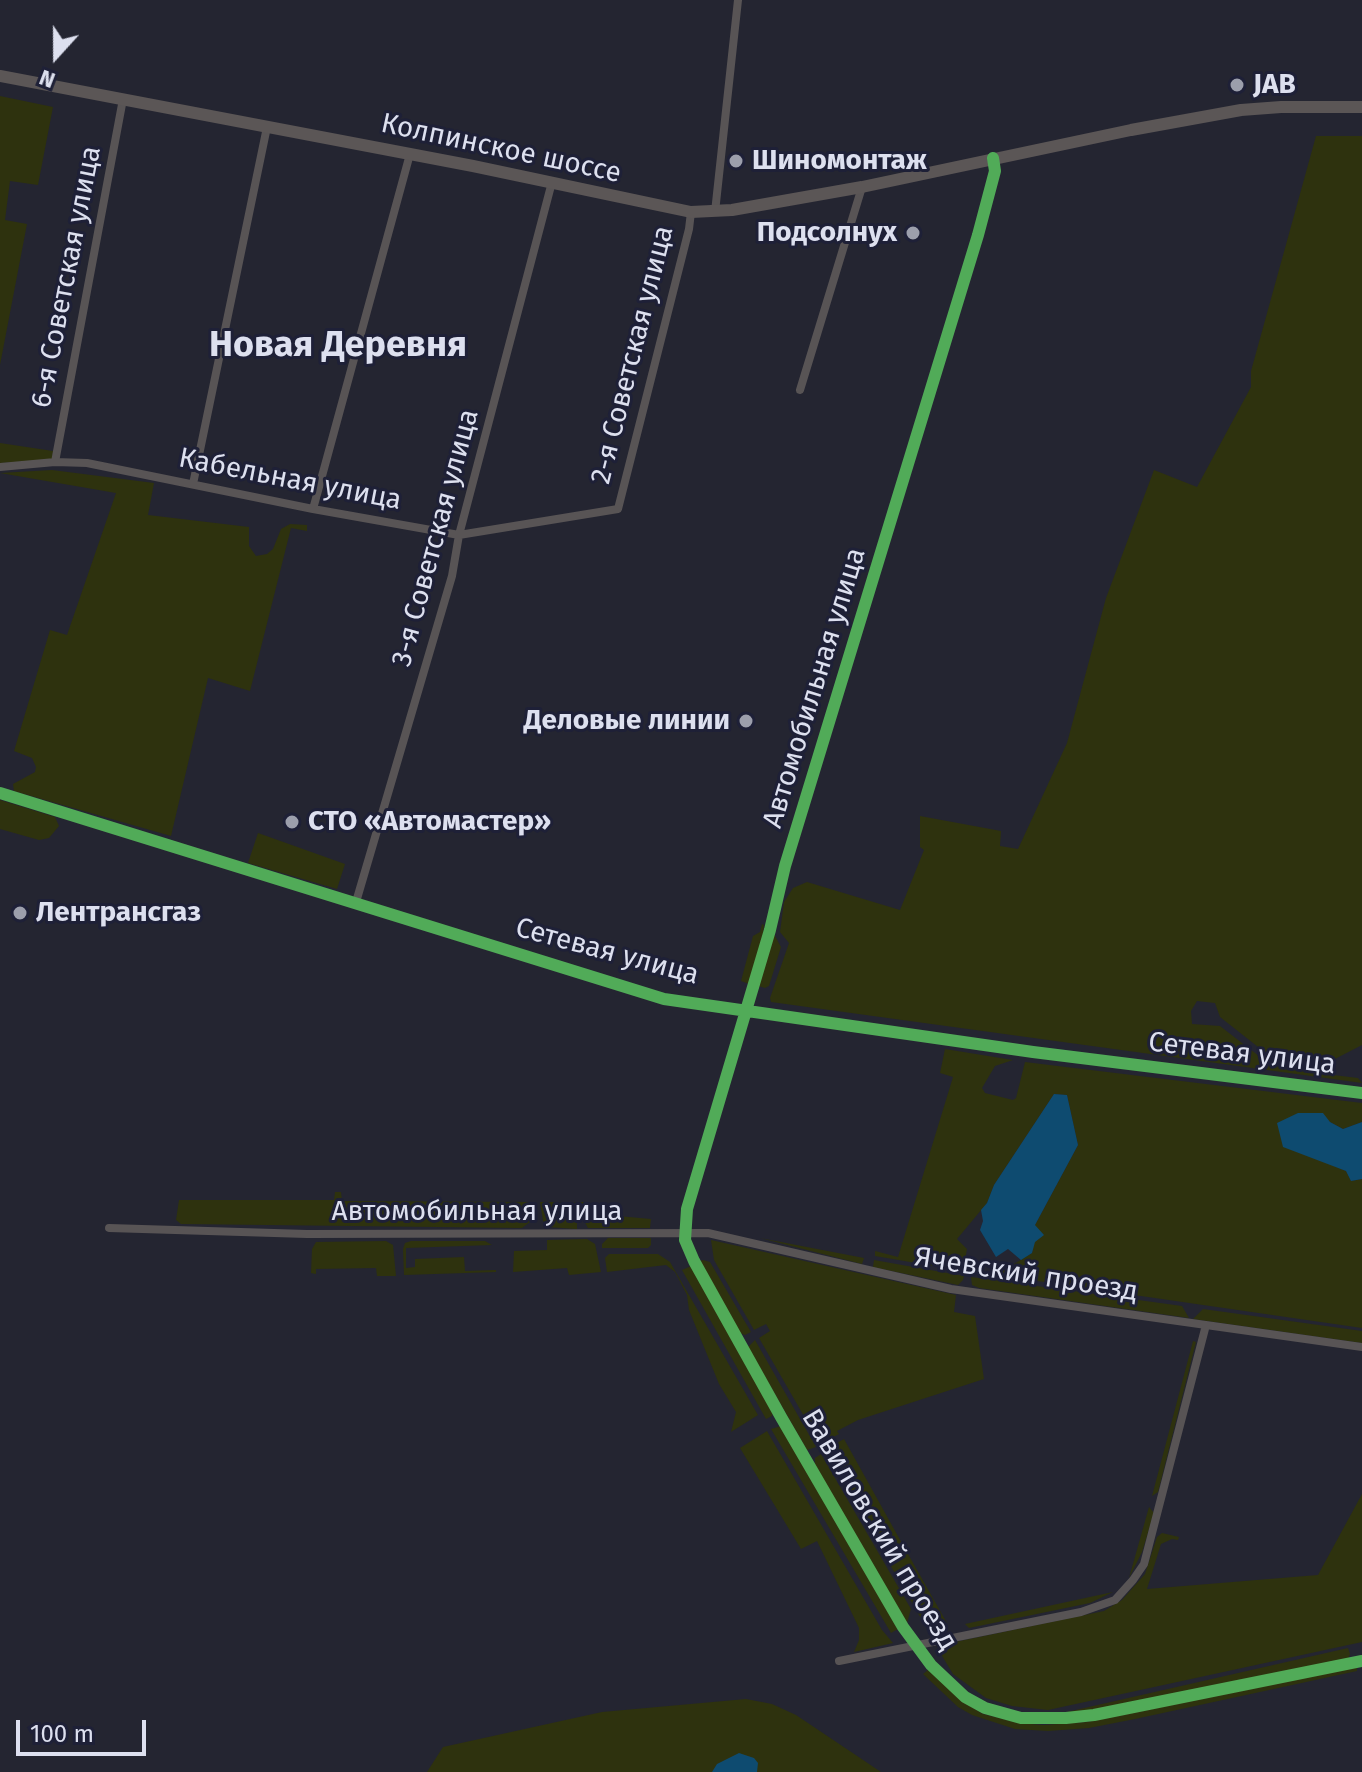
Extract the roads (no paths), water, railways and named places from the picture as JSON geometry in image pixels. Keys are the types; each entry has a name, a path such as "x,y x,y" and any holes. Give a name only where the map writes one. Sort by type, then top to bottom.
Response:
{"main road":[{"name":"Колпинское шоссе","path":"0,76 410,154 691,212 715,212 862,187 1241,110 1362,107"}],"street":[{"path":"715,212 738,0"},
{"name":"6-я Советская улица","path":"55,462 123,99"},
{"path":"193,484 267,127"},
{"path":"313,509 410,154"},
{"name":"Автомобильная улица","path":"109,1228 307,1234 685,1233 687,1209 770,930 785,866 978,235 995,171 993,158"},
{"name":"3-я Советская улица","path":"356,902 452,576 459,535 552,182"},
{"path":"800,390 862,187"},
{"name":"2-я Советская улица","path":"618,509 691,212"},
{"name":"Кабельная улица","path":"0,467 55,462 87,463 459,535 618,509"},
{"name":"Сетевая улица","path":"0,793 650,995 1033,1052 1362,1093"},
{"name":"Ячевский проезд","path":"685,1233 708,1233 951,1289 1362,1347"},
{"name":"Вавиловский проезд","path":"685,1233 685,1240 701,1274 914,1644 946,1681 965,1697 1003,1714 1043,1719 1094,1715 1362,1661"},
{"path":"839,1661 1099,1607 1115,1600 1144,1564 1206,1325"}],"water":[{"path":"1054,1094 1067,1095 1078,1145 1035,1225 1044,1235 1035,1242 1032,1253 1021,1260 1008,1249 996,1257 980,1230 983,1221 981,1210"},
{"path":"1298,1113 1323,1113 1330,1122 1343,1129 1362,1122 1362,1179 1351,1181 1346,1171 1283,1147 1277,1123"},
{"path":"739,1753 754,1758 758,1763 757,1772 712,1772 717,1764"}],"place":[{"name":"JAB","path":"1237,85"},
{"name":"Шиномонтаж","path":"736,161"},
{"name":"Подсолнух","path":"913,233"},
{"name":"Деловые линии","path":"746,721"},
{"name":"СТО «Автомастер»","path":"292,822"},
{"name":"Лентрансгаз","path":"20,913"}],"district":[{"name":"Новая Деревня","path":"338,346"}]}
